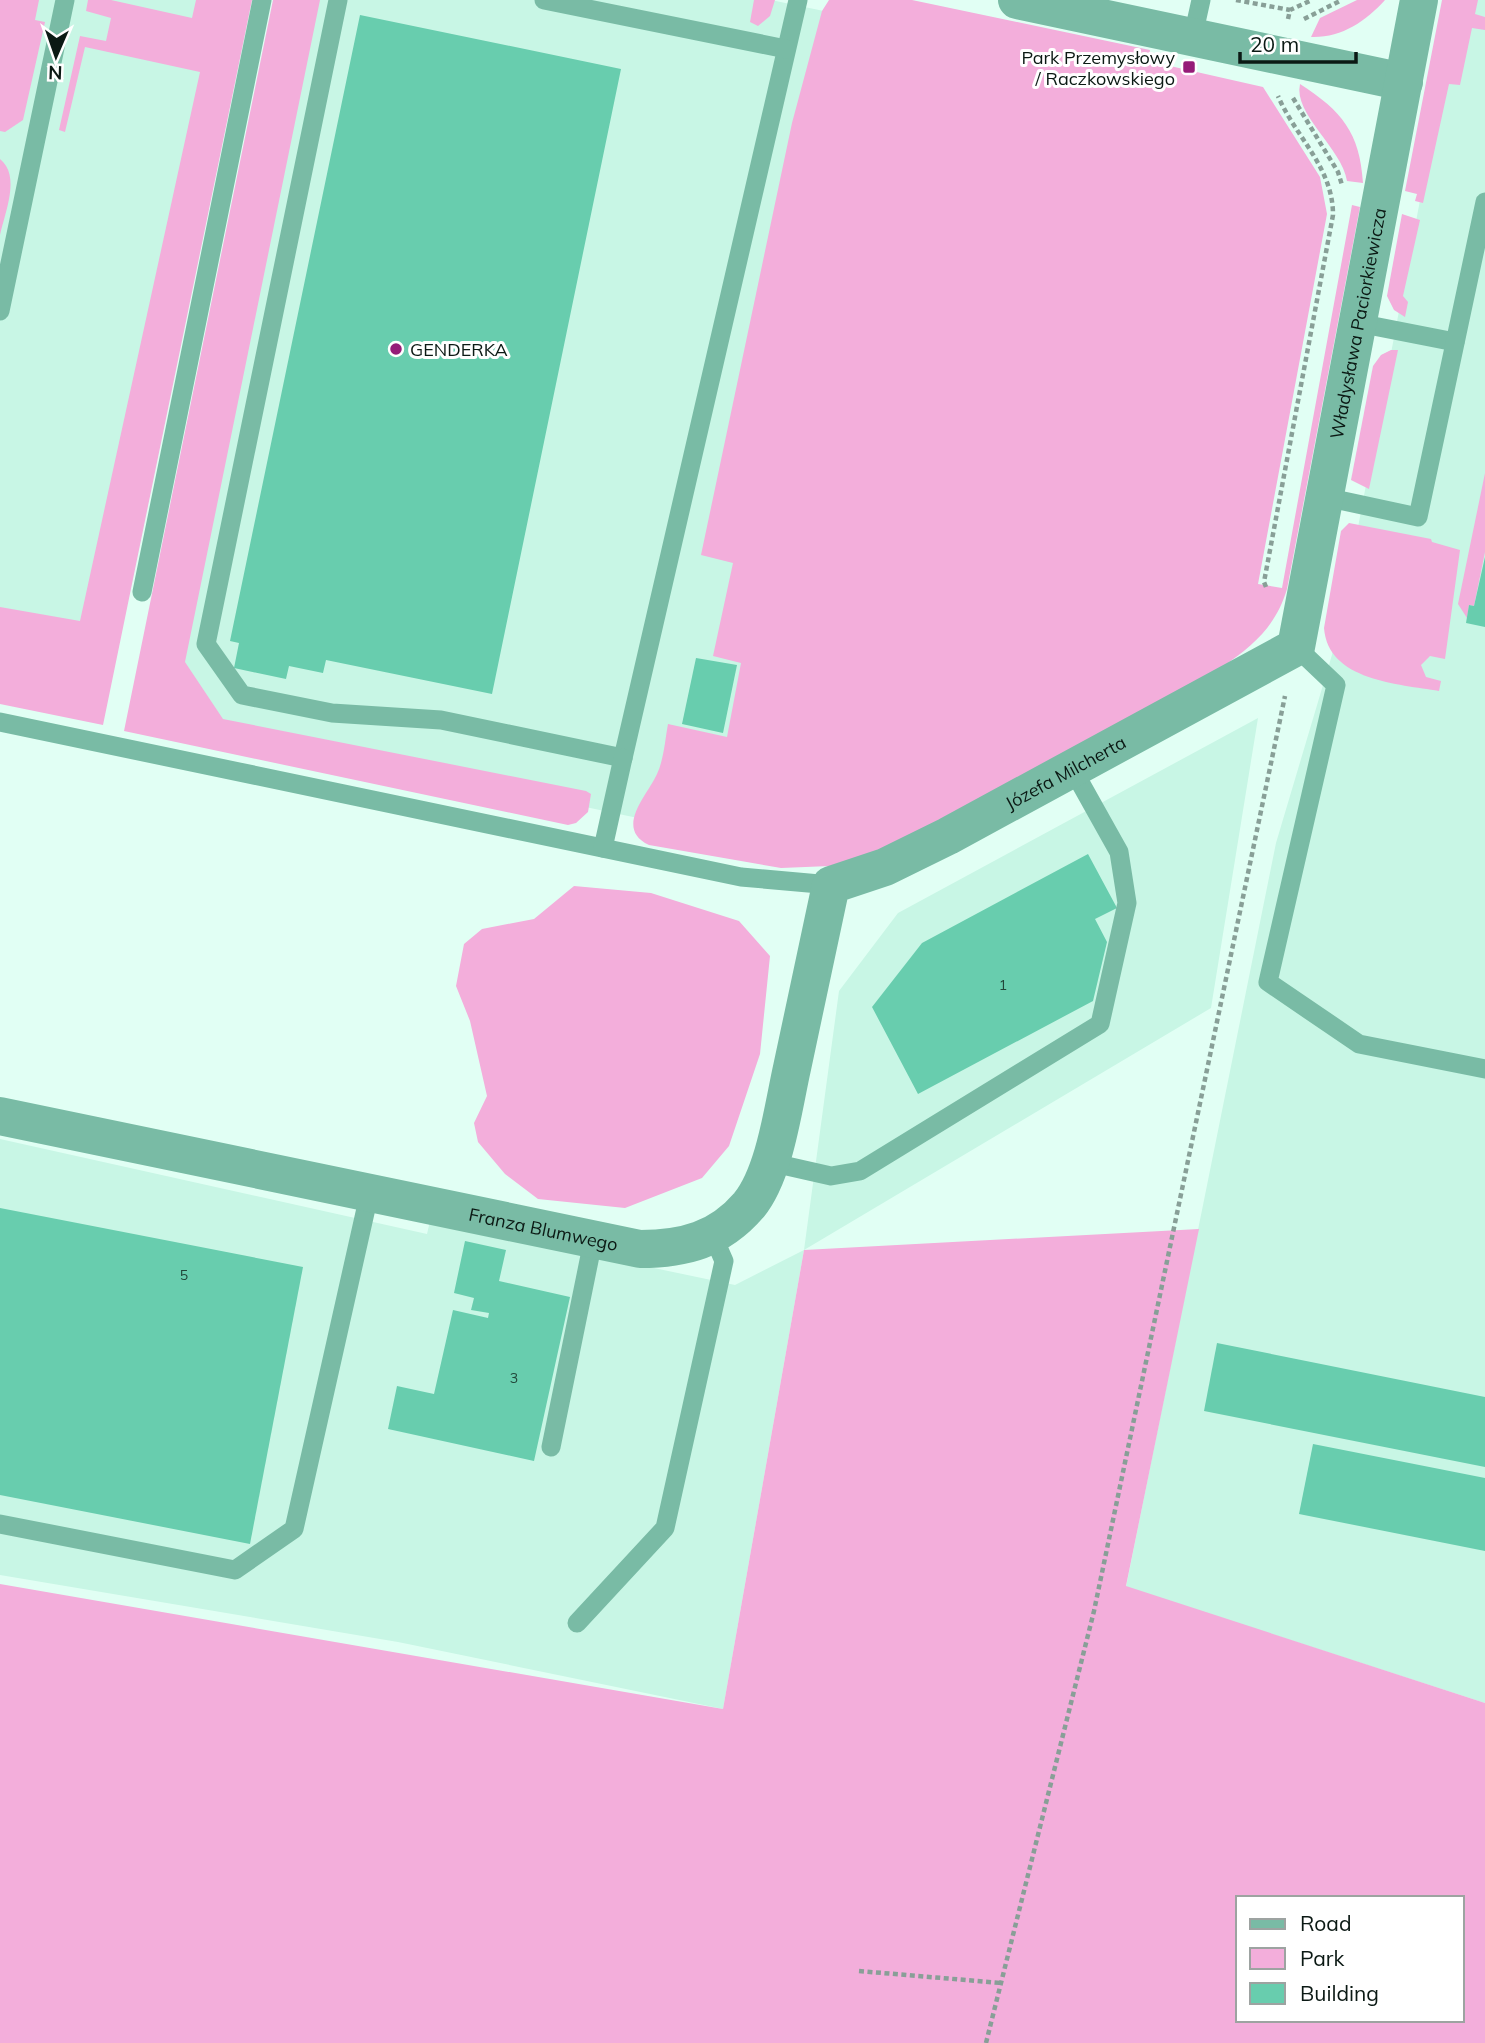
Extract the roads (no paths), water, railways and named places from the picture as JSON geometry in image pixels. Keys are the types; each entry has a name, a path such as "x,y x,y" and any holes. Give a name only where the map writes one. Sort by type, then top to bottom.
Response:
{"street":[{"path":"1017,0 1197,18 1298,59 1404,82"},
{"name":"Władysława Paciorkiewicza","path":"1296,647 1419,0"},
{"name":"Józefa Milcherta","path":"831,885 885,867 1296,647"},
{"name":"Franza Blumwego","path":"0,1116 593,1241 640,1249 670,1249 713,1236 750,1203 765,1178 831,885"}],"lane":[{"path":"0,311 65,0"},
{"path":"142,592 262,0"},
{"path":"338,0 206,644 242,695 332,713 441,720 623,758"},
{"path":"544,0 786,49"},
{"path":"603,848 798,0"},
{"path":"1325,497 1418,517 1485,202"},
{"path":"1358,323 1455,342"},
{"path":"1296,647 1336,685 1268,982 1359,1044 1485,1069"},
{"path":"0,722 741,877 831,885"},
{"path":"769,1162 831,1176 860,1171 1100,1024 1127,903 1119,852 1072,768"},
{"path":"0,1524 235,1570 294,1529 369,1195"},
{"path":"577,1623 665,1528 724,1261 713,1236"},
{"path":"551,1447 593,1241"}],"place":[{"name":"Park Przemysłowy / Raczkowskiego","path":"1189,67"},
{"name":"GENDERKA","path":"396,349"}]}
